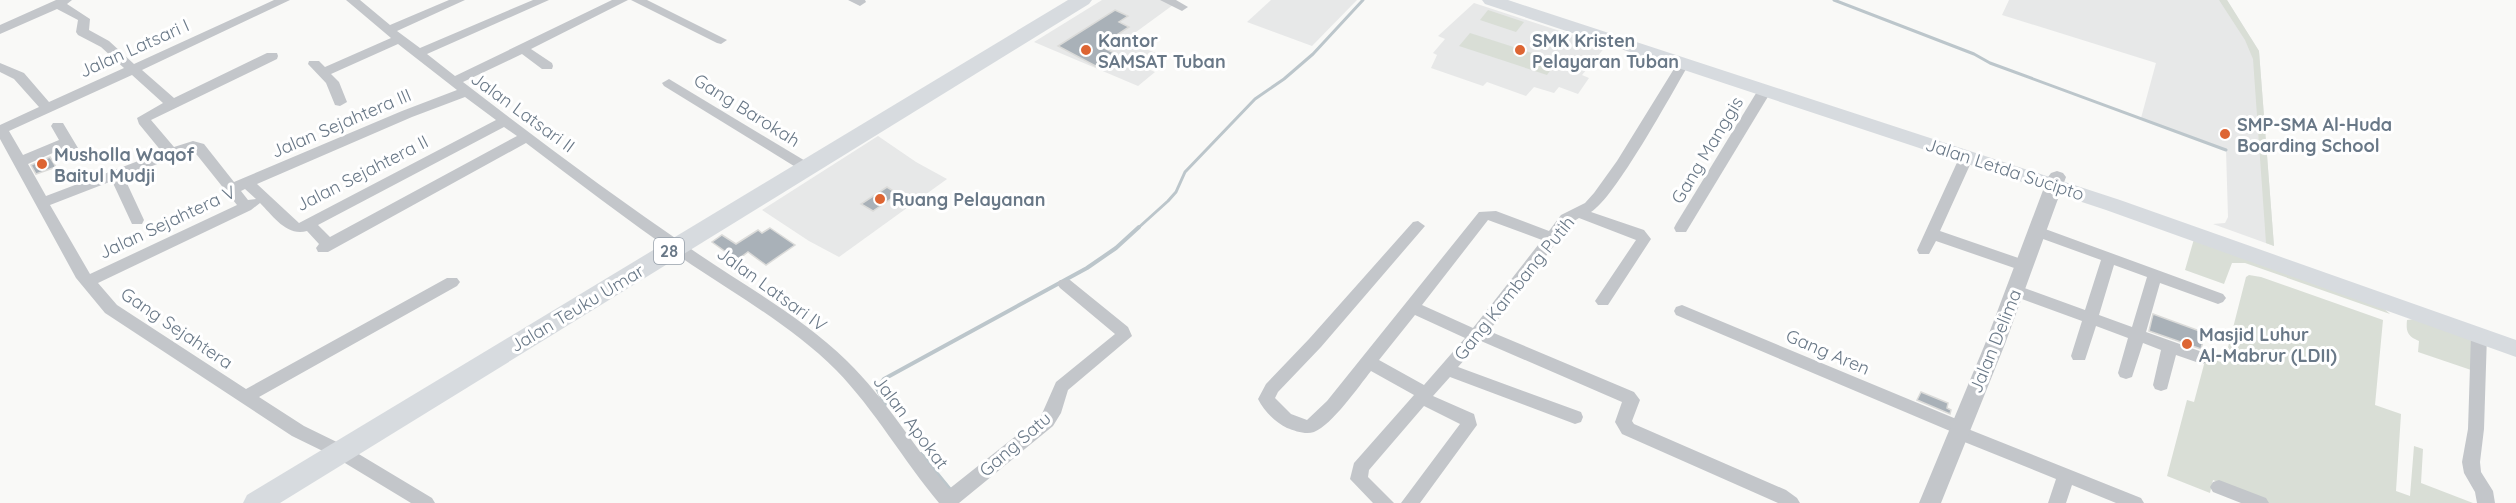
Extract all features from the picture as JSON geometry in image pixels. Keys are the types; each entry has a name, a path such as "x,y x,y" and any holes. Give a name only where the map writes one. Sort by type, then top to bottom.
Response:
{"highway":[{"name":"Jalan Teuku Umar","path":"257,503 1082,0"}],"main road":[{"name":"Jalan Letda Sucipto","path":"1491,0 1966,156 2056,181"},
{"name":"Jalan Letda Sucipto","path":"1512,0 2056,181 2516,339"},
{"name":"Jalan Letda Sucipto","path":"2400,301 2516,349"}],"street":[{"name":"Jalan Latsari I","path":"1,130 284,0"},
{"name":"Jalan Latsari II","path":"352,0 465,92 677,247"},
{"path":"340,102 333,85 319,68 393,35 459,0"},
{"path":"417,54 543,0"},
{"path":"453,82 622,0"},
{"path":"1166,0 1182,7"},
{"path":"648,1 651,8 666,15 675,16 720,40"},
{"path":"0,30 62,2 85,20 82,32 102,42 172,104"},
{"path":"522,48 547,66"},
{"path":"171,153 144,119 272,56"},
{"name":"Gang Kambang Putih","path":"1385,503 1361,482 1359,471 1477,335 1566,219 1594,203 1616,173 1683,64"},
{"path":"4,71 19,76 47,108"},
{"name":"Gang Barokah","path":"669,83 807,168"},
{"name":"Gang Manggis","path":"1681,228 1765,90"},
{"name":"Jalan Sejahtera III","path":"232,189 407,114 465,92"},
{"name":"Jalan Sejahtera II","path":"247,182 294,228 308,224 505,121"},
{"path":"58,126 77,158"},
{"name":"Gang Sejahtera","path":"1,130 87,282 101,300 118,315 298,431 341,452 426,503"},
{"path":"308,224 326,246 526,137"},
{"path":"19,162 67,142"},
{"path":"42,203 195,145 246,207"},
{"path":"1924,250 1966,156"},
{"path":"117,176 137,220"},
{"name":"Jalan Delima","path":"1930,503 2016,291 2056,181"},
{"name":"Jalan Sejahtera V","path":"87,282 264,198"},
{"path":"1576,212 1639,234 1644,239 1603,301"},
{"path":"1418,226 1315,343 1272,388 1266,399 1297,426 1311,426 1333,406 1484,215 1496,216 1552,238"},
{"path":"2037,231 2218,298"},
{"path":"1932,234 2025,266"},
{"name":"Jalan Latsari IV","path":"677,247 785,321 841,366"},
{"path":"2079,356 2109,258"},
{"path":"2126,373 2155,275"},
{"path":"246,397 452,282"},
{"name":"Gang Satu","path":"953,498 1051,417 1060,389 1123,338 1124,333 1065,284"},
{"path":"2016,291 2202,358"},
{"path":"1412,307 1624,394 1632,400 1623,422 1628,429 1780,495 1791,503"},
{"name":"Gang Aren","path":"1682,311 2135,503"},
{"path":"2479,335 2476,429 2471,462 2473,473 2484,491 2486,503"},
{"path":"2161,385 2170,347"},
{"path":"1369,362 1468,419 1469,426 1410,503"},
{"name":"Jalan Apokat","path":"841,366 953,498"},
{"path":"1447,369 1575,417"},
{"path":"2057,503 2066,475"},
{"path":"2219,487 2251,501"}],"shaded area":[{"path":"1102,0 1162,0 1173,5 1125,40 1165,57 1148,69 1155,72 1138,86 1034,42"},
{"path":"1271,0 1357,0 1312,46 1247,22"},
{"name":"SMP-SMA Al-Huda Boarding School","path":"2009,0 2227,0 2259,51 2274,246 2213,224 2225,223 2228,217 2226,150 2141,118 2156,63 2002,15"},
{"path":"2219,0 2227,0 2259,51 2274,246 2266,243 2253,59 2245,40"},
{"name":"SMK Kristen Pelayaran Tuban","path":"1474,3 1606,46 1582,75 1589,78 1578,94 1559,87 1554,93 1534,87 1526,96 1487,82 1483,86 1431,68 1437,55 1433,53 1445,39 1438,36"},
{"path":"1488,10 1524,22 1516,32 1480,20"},
{"path":"1470,33 1557,61 1547,75 1459,46"},
{"path":"878,136 916,162 947,179 839,257 809,241 762,210"},
{"path":"2194,239 2381,306 2390,314 2245,263 2232,263 2224,284 2185,270"},
{"path":"2249,275 2261,277 2383,320 2375,405 2401,414 2396,491 2410,496 2414,446 2423,449 2421,483 2473,503 2268,503 2213,480 2210,493 2167,476 2187,400 2194,402 2206,357 2224,363 2246,277"},
{"path":"2415,319 2475,340 2474,371 2418,352 2419,341 2408,333 2407,327 2407,320"}],"building":[{"path":"1115,10 1128,16 1119,22 1129,27 1100,46 1122,57 1103,70 1058,46"},
{"name":"Musholla Waqof Baitul Mudji","path":"50,157 56,167 36,174 31,165"},
{"name":"Ruang Pelayanan","path":"887,187 898,194 873,211 861,204"},
{"path":"770,228 795,245 766,265 748,252 737,260 712,242 722,235 736,244 758,230 762,233"},
{"name":"Masjid Luhur Al-Mabrur (LDII)","path":"2153,314 2205,333 2201,349 2149,331"},
{"path":"1921,392 1948,403 1947,408 1951,410 1950,414 1917,400"}],"waterway":[{"path":"1137,229 1168,201 1176,192 1185,172 1255,99 1284,79 1313,54 1363,0"},
{"path":"1834,0 1974,54 1990,63 2226,150"},
{"path":"885,404 877,388 884,379 1087,268 1116,248 1139,227"},
{"path":"921,454 952,492"}],"place":[{"name":"Kantor SAMSAT Tuban","path":"1086,50"},
{"name":"SMK Kristen Pelayaran Tuban","path":"1520,50"},
{"name":"SMP-SMA Al-Huda Boarding School","path":"2225,134"},
{"name":"Musholla Waqof Baitul Mudji","path":"42,164"},
{"name":"Ruang Pelayanan","path":"880,199"},
{"name":"Masjid Luhur Al-Mabrur (LDII)","path":"2187,344"}]}
